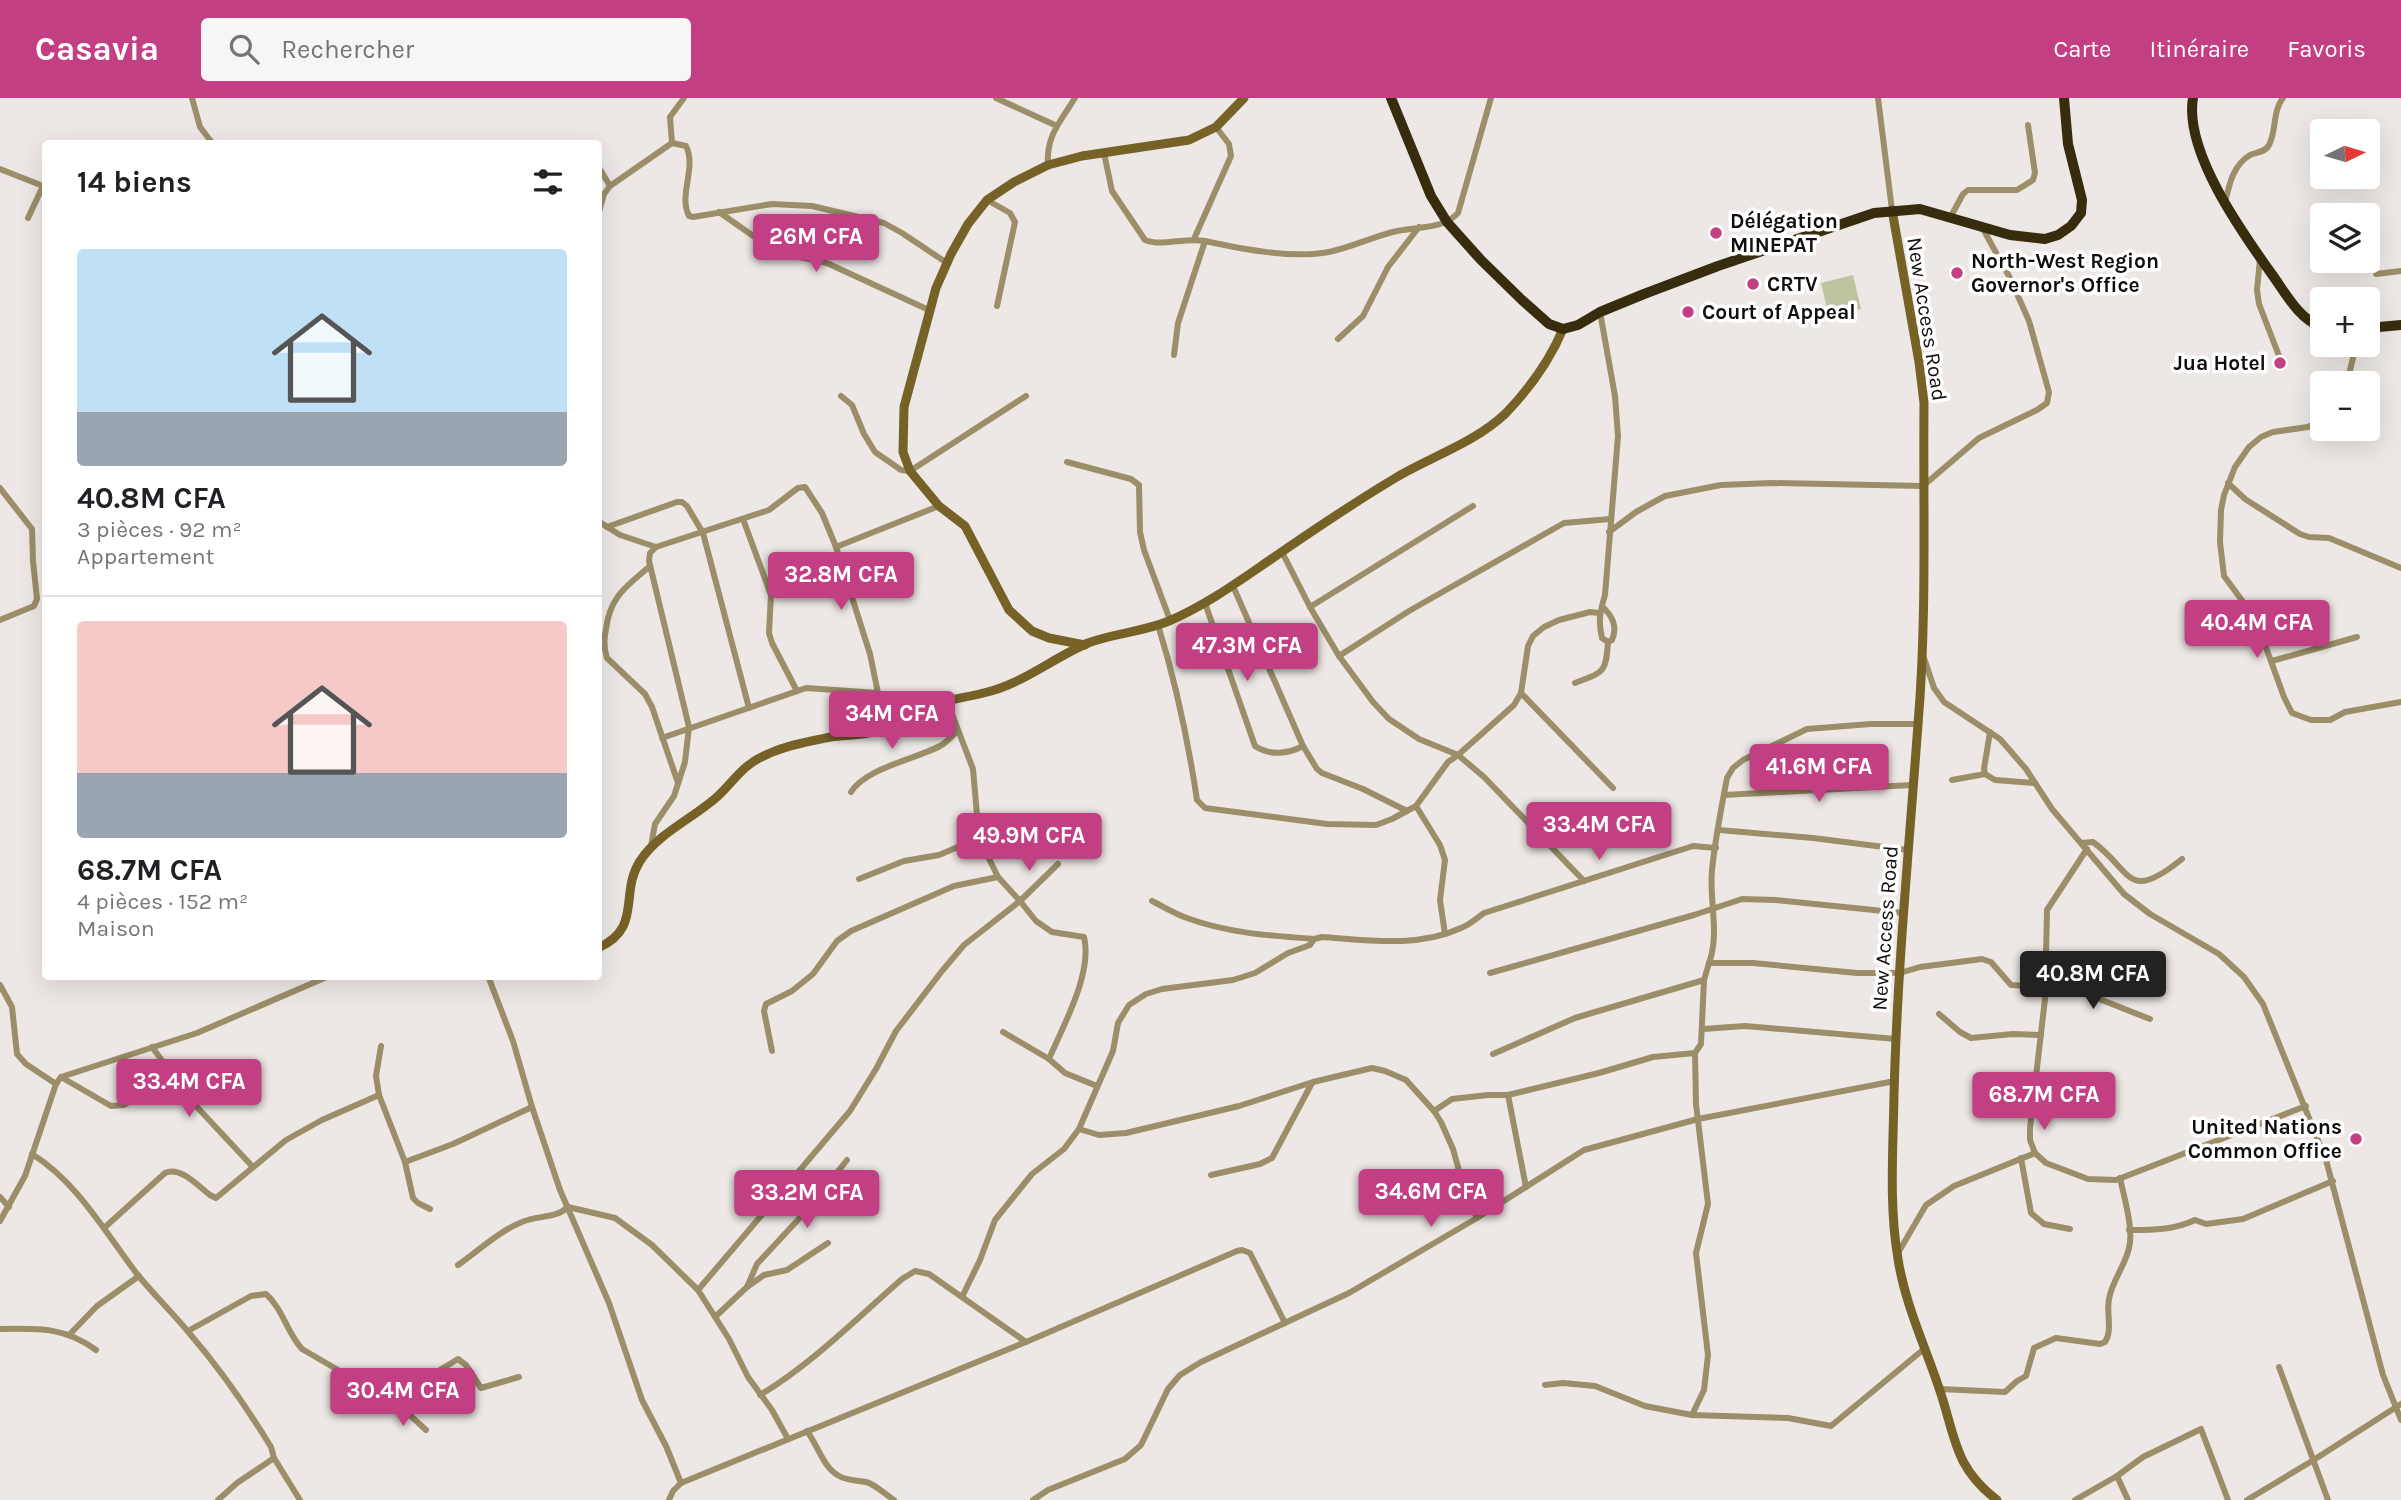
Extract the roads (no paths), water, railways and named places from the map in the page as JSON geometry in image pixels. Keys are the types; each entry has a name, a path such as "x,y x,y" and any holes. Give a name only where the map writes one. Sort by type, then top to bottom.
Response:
{"highway":[{"path":"1391,98 1431,197 1447,222 1480,260 1522,300 1549,324 1563,329 1578,326 1601,312 1718,265 1850,220 1892,210 1920,209 2010,235 2045,239 2064,230 2081,213 2082,200 2068,144 2064,98"},
{"path":"2193,98 2190,113 2199,145 2207,169 2225,204 2260,257 2303,315 2310,319"},
{"path":"2380,327 2401,325"}],"street":[{"path":"192,98 200,127 210,140"},
{"path":"672,143 670,117 684,98"},
{"path":"996,98 1057,126"},
{"path":"1048,165 1048,144 1075,98"},
{"path":"1085,645 1049,638 1032,631 1009,610 965,526 939,506 910,471 903,452 904,407 936,288 968,224 987,200 1014,182 1048,165 1189,140 1216,127 1244,98"},
{"path":"1104,153 1112,191 1145,240 1156,243 1194,239 1309,254 1339,250 1388,233 1438,226 1458,213 1491,98"},
{"path":"1878,98 1892,210"},
{"path":"2225,204 2235,171 2249,156 2266,150 2270,145 2275,114 2283,98"},
{"path":"1951,218 1963,194 1968,190 2017,190 2033,180 2035,173 2028,125"},
{"path":"1194,239 1231,156 1228,144 1216,127"},
{"path":"602,201 610,186 672,143 686,146 690,154 686,205 689,216 772,204 792,204 884,223 947,263"},
{"path":"0,169 42,186"},
{"path":"602,173 610,186"},
{"path":"28,218 42,188"},
{"path":"987,200 1010,213 1015,222 997,306"},
{"name":"New Access Road","path":"1892,210 1924,403 1922,649 1896,1040 1892,1205 1903,1285 1940,1389 1956,1447 1969,1474 1997,1500"},
{"path":"719,212 779,254 829,264 931,311"},
{"path":"1338,339 1363,316 1384,274 1419,227"},
{"path":"1609,532 1657,499 1721,485 1772,483 1923,486 1979,438 2047,403 2049,392 2029,321 2010,278 1982,227"},
{"path":"1174,355 1178,323 1205,241"},
{"path":"2260,257 2257,290 2259,304 2281,361"},
{"path":"2376,274 2401,271"},
{"path":"1601,312 1615,396 1618,436 1605,595 1599,625 1602,638 1608,642"},
{"path":"602,946 618,936 624,926 629,912 633,877 651,848 720,794 741,769 769,753 832,737 872,733 920,708 950,698 992,691 1085,645 1158,625 1205,603 1398,477 1472,438 1504,415 1548,358 1563,329"},
{"path":"841,396 852,405 875,452 901,470 910,471 1026,396"},
{"path":"2310,426 2273,432 2261,437 2241,456 2228,483 2221,510 2222,570 2230,586 2252,614 2292,713 2301,718 2330,720 2345,712 2401,702"},
{"path":"1067,462 1131,479 1139,485 1142,541 1170,620"},
{"path":"2228,483 2245,499 2301,534 2329,538 2401,568"},
{"path":"651,848 655,824 674,796 685,762 689,727 650,566 650,553 656,547 769,510 803,486 822,513 836,547 870,654 888,726"},
{"path":"0,488 32,529 37,599 34,606 0,620"},
{"path":"607,527 668,504 682,502 703,533 749,708"},
{"path":"836,547 939,506"},
{"path":"1310,607 1473,506"},
{"path":"743,519 771,595 769,633 772,643 797,691"},
{"path":"1339,656 1409,611 1489,568 1564,523 1610,519"},
{"path":"602,524 620,535 656,547"},
{"path":"1282,552 1339,656 1373,702 1389,719 1419,739 1458,755 1484,777 1584,881"},
{"path":"650,566 617,595 611,606 605,635 605,652 607,658 645,694 678,783"},
{"path":"1233,586 1303,747 1317,769 1407,811"},
{"path":"1205,603 1255,746 1268,752 1283,754 1303,747"},
{"path":"1158,625 1175,679 1200,806 1327,824 1376,825 1416,806 1448,762 1514,705 1521,693 1528,646 1533,636 1559,620 1601,609"},
{"path":"1575,683 1601,672 1605,667 1608,642 1612,640 1615,629 1613,619 1601,609"},
{"path":"2196,643 2252,614"},
{"path":"2272,661 2357,637"},
{"path":"1922,649 1934,688 1944,702 2000,739 2052,809 2124,894 2150,914 2219,954 2244,977 2263,1004 2306,1106 2333,1181 2383,1374 2398,1406 2401,1420"},
{"path":"662,738 815,687 878,693"},
{"path":"1521,693 1613,788"},
{"path":"950,698 957,731 973,769 979,838 998,877 1044,927 1052,932 1081,935 1087,947 1085,965 1049,1059"},
{"path":"1692,1415 1704,1390 1708,1355 1696,1253 1708,1204 1698,1119 1695,1053 1701,1044 1704,980 1713,952 1712,872 1727,778 1733,768 1743,760 1807,729 1871,724 1918,724"},
{"path":"851,792 859,782 937,747 957,731"},
{"path":"1985,774 1990,732"},
{"path":"1952,780 1985,774 1995,780 2035,783"},
{"path":"1724,795 1912,785"},
{"path":"1416,806 1440,845 1445,860 1440,901 1445,934"},
{"path":"1719,830 1908,850"},
{"path":"859,879 904,861 939,856 979,838"},
{"path":"2182,859 2158,877 2135,881 2126,877 2093,842 2085,846 2047,910 2046,987 2030,1128 2030,1140 2035,1153 2046,1163 2088,1179 2120,1178 2306,1106"},
{"path":"1152,901 1186,918 1223,928 1314,939 1322,937 1401,942 1445,934 1462,928 1484,913 1693,846 1716,848"},
{"path":"698,1290 850,1111 896,1031 942,971 964,945 1020,901 1058,864"},
{"path":"772,1051 764,1011 766,1004 792,991 813,974 842,936 954,886 998,877"},
{"path":"1490,973 1742,900 1761,899 1903,913"},
{"path":"962,1297 995,1220 1032,1174 1064,1149 1079,1129 1113,1051 1118,1023 1129,1005 1136,999 1162,989 1233,980 1255,973 1288,953 1310,945 1314,939"},
{"path":"1709,963 1753,963 1837,972 1900,973 1920,967 1982,959 1991,962 2011,985 2046,987"},
{"path":"2046,978 2150,1019"},
{"path":"0,1221 25,1176 56,1084 61,1077 197,1033 320,980"},
{"path":"490,980 513,1041 560,1190 609,1303 642,1400 666,1446 681,1483"},
{"path":"1493,1054 1575,1018 1704,980"},
{"path":"0,985 12,1007 17,1054 26,1064 56,1084"},
{"path":"1939,1014 1971,1038 2013,1034 2041,1035"},
{"path":"1703,1029 1745,1026 1896,1040"},
{"path":"1003,1032 1049,1059 1065,1073 1097,1086"},
{"path":"381,1046 376,1076 379,1095 405,1162 413,1198 430,1209"},
{"path":"152,1048 196,1106 252,1166"},
{"path":"1434,1111 1452,1099 1508,1095 1653,1057 1695,1053"},
{"path":"1079,1129 1099,1135 1126,1133 1239,1106 1313,1082 1372,1068 1405,1080 1434,1111 1453,1149 1465,1192 1478,1218"},
{"path":"61,1077 111,1106 116,1106 124,1105 172,1072"},
{"path":"1033,1500 1048,1490 1125,1460 1141,1445 1168,1389 1180,1375 1200,1362 1349,1293 1478,1218 1584,1150 1698,1119 1895,1081"},
{"path":"1211,1175 1260,1164 1272,1158 1313,1082"},
{"path":"104,1228 165,1173 178,1171 216,1198 286,1140 322,1120 379,1095"},
{"path":"1508,1095 1526,1187"},
{"path":"405,1162 453,1144 532,1107"},
{"path":"1897,1255 1926,1205 1954,1186 2035,1153"},
{"path":"32,1154 52,1167 233,1387 300,1500"},
{"path":"2021,1158 2031,1213 2044,1224 2070,1229"},
{"path":"747,1287 757,1264 808,1209 847,1160"},
{"path":"1940,1389 2005,1392 2026,1376 2034,1348 2056,1338 2100,1344 2105,1342 2109,1331 2108,1300 2129,1250 2129,1230 2120,1178"},
{"path":"2129,1230 2161,1230 2195,1220 2206,1224 2244,1219 2333,1181"},
{"path":"0,1197 9,1207"},
{"path":"458,1265 509,1228 533,1218 555,1216 568,1207 615,1218 652,1245 698,1290 788,1439"},
{"path":"715,1317 764,1275 787,1270 828,1243"},
{"path":"669,1500 681,1483 1026,1342 1242,1250 1250,1253 1285,1323"},
{"path":"760,1395 825,1349 902,1279 915,1271 929,1274 1026,1342"},
{"path":"70,1334 97,1306 139,1276"},
{"path":"188,1331 251,1296 266,1294 275,1302 302,1349 400,1406 426,1430"},
{"path":"0,1329 39,1329 70,1334 96,1350"},
{"path":"1545,1385 1563,1383 1595,1386 1661,1410 1692,1415 1788,1418 1831,1426 1924,1349"},
{"path":"400,1406 435,1373 458,1359 466,1365 481,1388 519,1377"},
{"path":"2279,1367 2328,1500"},
{"path":"2247,1500 2398,1406"},
{"path":"2075,1500 2117,1476 2143,1457 2201,1429 2228,1500"},
{"path":"807,1431 826,1464 838,1476 856,1482 868,1482 894,1500"},
{"path":"218,1500 237,1483 274,1458"},
{"path":"2117,1476 2128,1500"}],"place":[{"name":"Délégation MINEPAT","path":"1716,233"},
{"name":"North-West Region Governor's Office","path":"1957,273"},
{"name":"CRTV","path":"1753,284"},
{"name":"Court of Appeal","path":"1688,312"},
{"name":"Jua Hotel","path":"2280,363"},
{"name":"United Nations Common Office","path":"2356,1139"}]}
